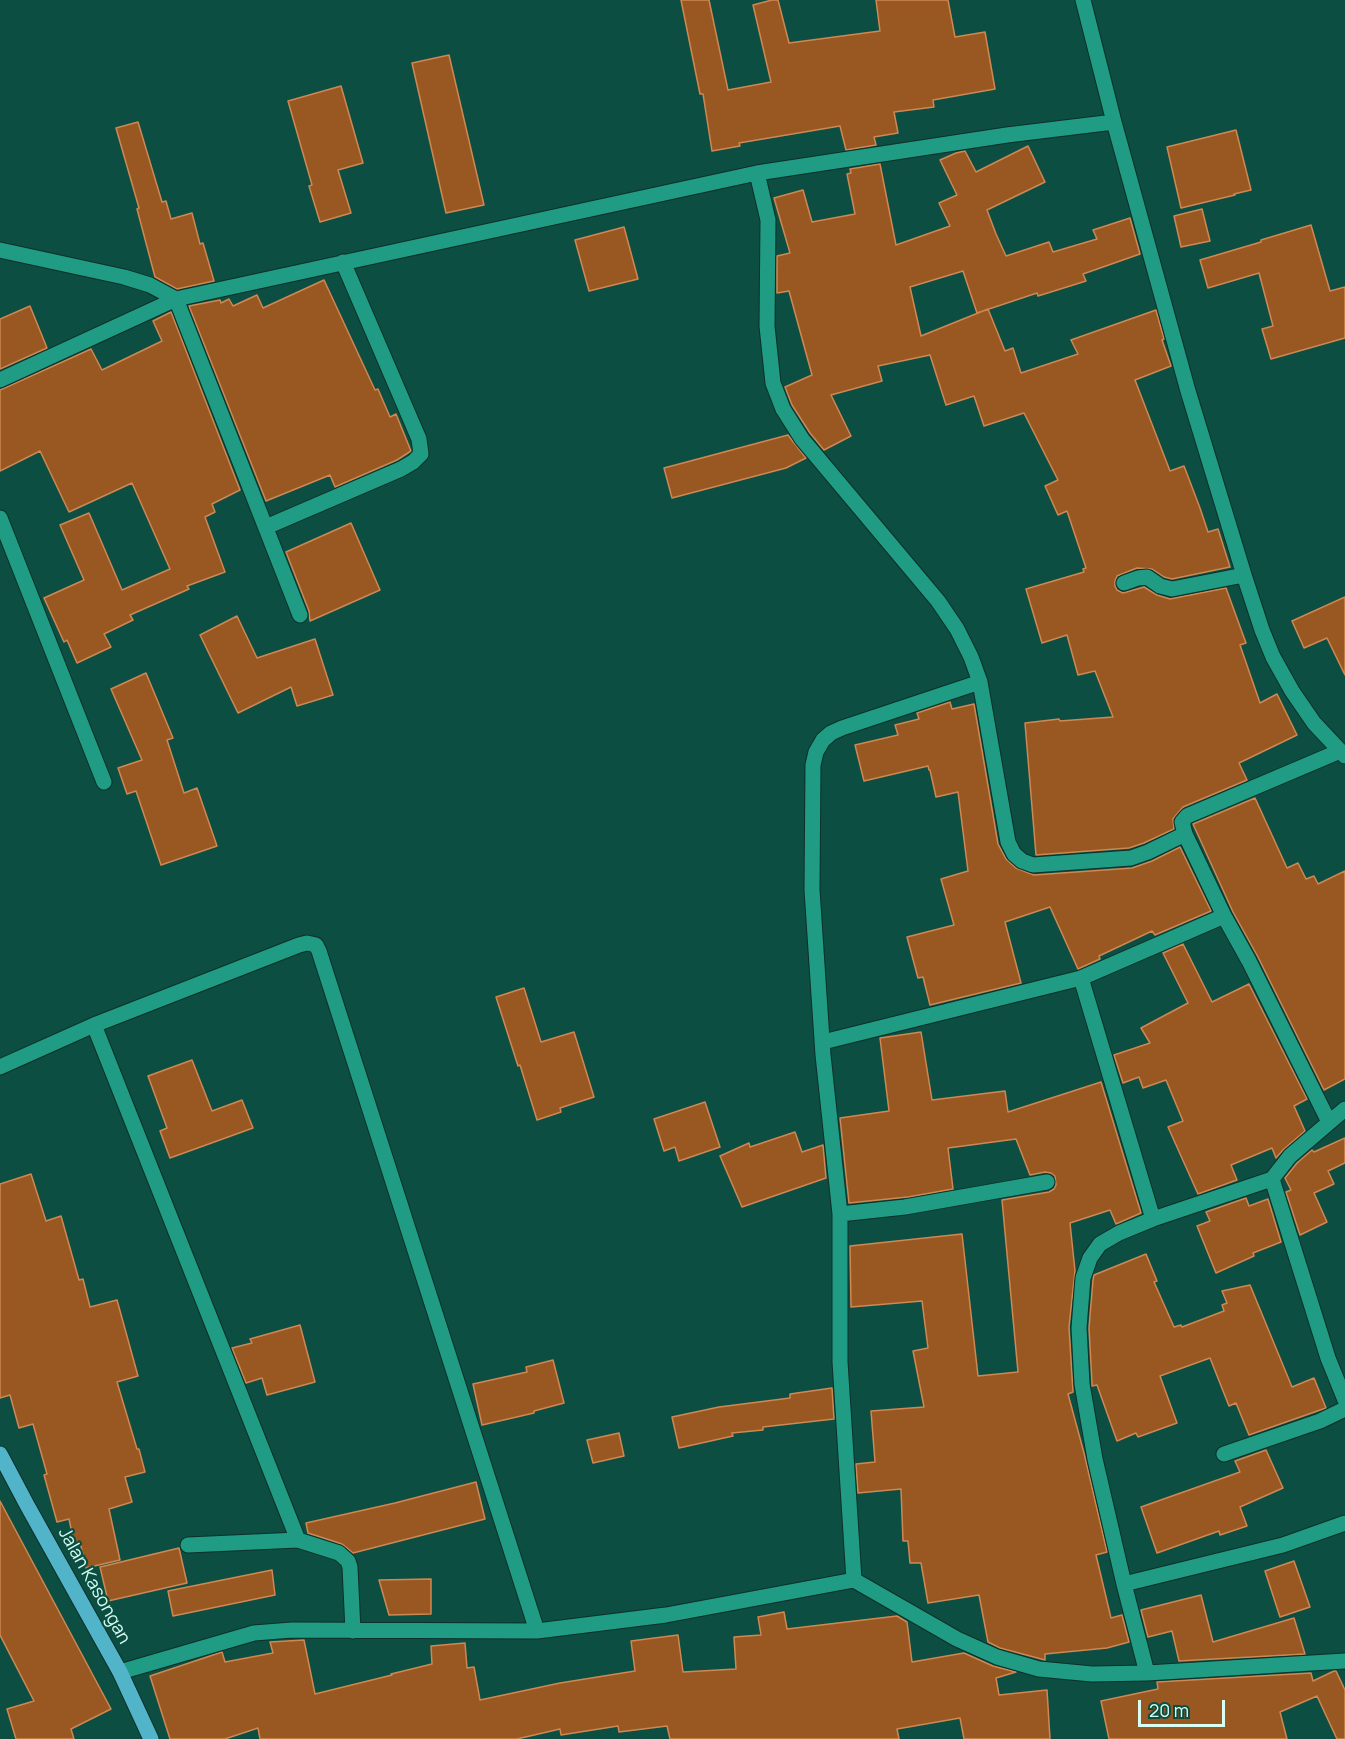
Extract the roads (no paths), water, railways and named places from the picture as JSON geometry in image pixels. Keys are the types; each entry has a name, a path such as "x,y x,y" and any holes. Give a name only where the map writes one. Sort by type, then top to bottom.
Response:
{"main road":[{"name":"Jalan Kasongan","path":"0,1454 120,1672 146,1738"}],"street":[{"path":"1083,0 1188,391 1266,639 1292,691 1314,723 1342,753 1187,816 1182,822 1185,834 1224,916 1329,1122"},
{"path":"0,380 176,299 757,173 1007,135 1114,122"},
{"path":"757,173 768,220 767,326 773,383 783,409 802,439 938,601 957,629 980,682 1008,842 1014,854 1022,861 1033,865 1131,858 1185,834"},
{"path":"0,250 124,277 150,285 176,299 300,615"},
{"path":"266,527 401,469 421,454 418,439 343,262"},
{"path":"0,518 104,782"},
{"path":"1124,583 1146,577 1160,586 1172,589 1244,575"},
{"path":"854,1580 840,1362 840,1214 827,1097 812,890 813,765 816,752 823,740 831,733 980,682"},
{"path":"823,1042 1081,978 1224,916"},
{"path":"0,1067 94,1024 299,945 307,943 316,945 537,1631"},
{"path":"1081,978 1153,1219"},
{"path":"94,1024 298,1540"},
{"path":"1147,1673 1095,1459 1082,1384 1079,1328 1083,1278 1090,1258 1100,1244 1119,1233 1153,1219 1272,1179 1290,1156 1345,1109"},
{"path":"1272,1179 1328,1358 1345,1400"},
{"path":"840,1214 905,1207 1047,1182"},
{"path":"1224,1454 1320,1421 1345,1409"},
{"path":"1124,1584 1283,1545 1345,1523"},
{"path":"188,1545 298,1540 339,1553 348,1561 350,1567 353,1631"},
{"path":"120,1672 254,1633 292,1630 537,1631 666,1615 854,1580 957,1639 997,1657 1039,1669 1092,1674 1147,1673 1345,1661"}]}
